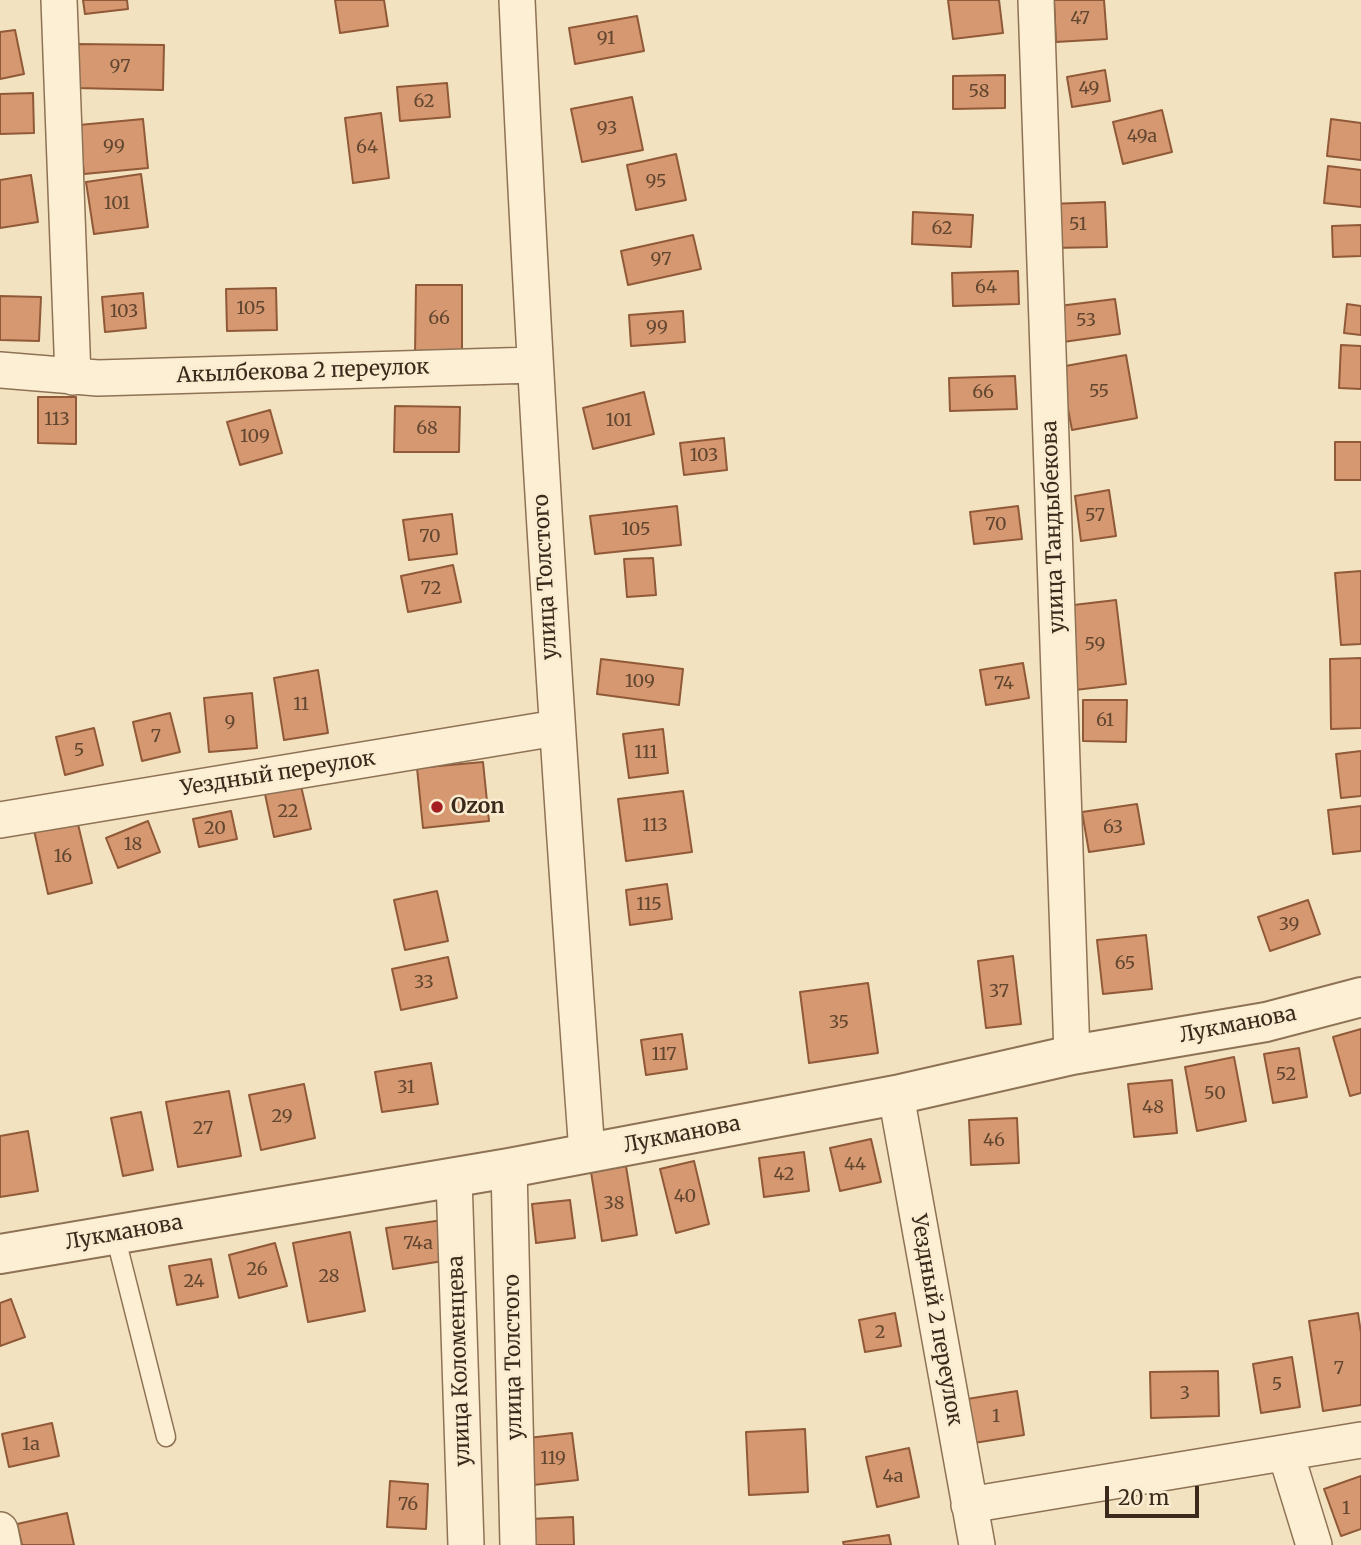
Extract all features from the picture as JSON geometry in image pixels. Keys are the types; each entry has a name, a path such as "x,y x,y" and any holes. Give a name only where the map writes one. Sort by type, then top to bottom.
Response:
{"street":[{"path":"59,0 73,377"},
{"name":"улица Толстого","path":"517,0 555,729 587,1153"},
{"name":"улица Тандыбекова","path":"1036,0 1072,1055"},
{"name":"Акылбекова 2 переулок","path":"0,370 73,377 534,365"},
{"name":"Уездный переулок","path":"0,820 555,729"},
{"name":"Лукманова","path":"0,1254 454,1178 897,1095 1072,1055 1266,1022 1361,997"},
{"name":"Уездный 2 переулок","path":"897,1095 977,1545"},
{"name":"улица Толстого","path":"509,1168 519,1545"},
{"name":"улица Коломенцева","path":"454,1178 466,1545"},
{"path":"969,1505 1361,1440"},
{"path":"1286,1454 1314,1545"},
{"path":"0,1530 3,1545"}],"lane":[{"path":"115,1235 166,1437"}],"building":[{"path":"83,0 127,0 128,9 85,14"},
{"path":"335,0 384,0 388,26 340,33"},
{"path":"948,0 999,0 1003,33 953,39"},
{"path":"1054,0 1104,0 1107,39 1056,42"},
{"path":"637,16 644,51 575,64 569,28"},
{"path":"15,30 24,74 0,79 0,32"},
{"path":"77,44 164,45 163,90 76,88"},
{"path":"1105,70 1110,101 1072,107 1067,77"},
{"path":"1005,75 1005,108 953,109 953,76"},
{"path":"447,83 450,117 400,121 397,87"},
{"path":"33,93 34,133 0,134 0,94"},
{"path":"632,97 643,150 582,162 571,109"},
{"path":"1162,110 1172,152 1123,164 1113,122"},
{"path":"381,113 389,178 353,183 345,118"},
{"path":"143,119 148,168 84,174 79,125"},
{"path":"1331,119 1361,123 1361,160 1327,156"},
{"path":"676,154 686,200 636,210 627,165"},
{"path":"1328,166 1361,170 1361,207 1324,203"},
{"path":"141,174 148,227 94,234 86,182"},
{"path":"31,175 38,222 0,228 0,180"},
{"path":"1105,202 1107,247 1050,248 1049,204"},
{"path":"913,212 973,215 971,247 912,244"},
{"path":"1361,225 1361,256 1333,257 1332,226"},
{"path":"693,235 701,269 628,285 621,251"},
{"path":"1018,271 1019,304 953,306 952,273"},
{"path":"416,285 462,285 462,355 415,354"},
{"path":"276,288 277,330 227,331 226,289"},
{"path":"143,293 146,328 105,332 102,297"},
{"path":"0,296 41,297 39,341 0,340"},
{"path":"1115,299 1120,334 1056,343 1051,307"},
{"path":"1347,304 1361,306 1361,335 1344,333"},
{"path":"683,311 685,342 631,346 629,315"},
{"path":"1341,345 1361,346 1361,389 1339,388"},
{"path":"1126,355 1137,418 1072,430 1060,367"},
{"path":"1015,376 1017,409 950,411 949,378"},
{"path":"644,392 654,434 593,449 583,408"},
{"path":"38,397 76,397 76,444 38,443"},
{"path":"395,406 460,407 459,452 394,452"},
{"path":"270,410 282,453 240,465 227,422"},
{"path":"724,438 727,470 684,475 680,443"},
{"path":"1335,442 1361,442 1361,480 1335,480"},
{"path":"1109,490 1116,536 1081,541 1075,496"},
{"path":"677,506 681,545 595,554 590,516"},
{"path":"1018,506 1022,539 974,544 970,512"},
{"path":"452,514 457,554 409,560 403,520"},
{"path":"653,558 656,595 627,597 624,559"},
{"path":"453,565 461,602 408,612 401,576"},
{"path":"1361,571 1361,644 1341,645 1335,573"},
{"path":"1116,600 1126,684 1075,690 1065,606"},
{"path":"1361,658 1361,728 1331,729 1330,659"},
{"path":"601,659 683,669 679,705 597,694"},
{"path":"1023,663 1029,698 986,705 980,670"},
{"path":"318,670 328,733 284,740 274,678"},
{"path":"252,693 257,748 209,752 204,698"},
{"path":"1083,700 1127,700 1126,742 1083,741"},
{"path":"170,713 180,752 142,761 133,722"},
{"path":"94,728 103,765 65,775 56,737"},
{"path":"663,729 668,773 629,778 623,734"},
{"path":"1361,751 1361,796 1341,798 1336,754"},
{"path":"483,762 489,821 423,828 417,768"},
{"path":"301,786 311,829 274,837 265,794"},
{"path":"683,791 692,852 626,861 618,799"},
{"path":"1137,804 1144,844 1089,852 1082,812"},
{"path":"1361,806 1361,851 1333,854 1328,810"},
{"path":"231,811 237,839 199,847 193,819"},
{"path":"77,820 92,883 48,894 34,830"},
{"path":"148,821 160,852 118,868 106,838"},
{"path":"667,884 672,919 630,925 626,890"},
{"path":"437,891 448,941 405,950 394,900"},
{"path":"1308,900 1320,934 1270,951 1258,917"},
{"path":"1146,935 1152,989 1103,994 1097,940"},
{"path":"1013,956 1021,1024 986,1028 978,961"},
{"path":"448,957 457,998 401,1010 392,969"},
{"path":"868,983 878,1053 809,1063 800,992"},
{"path":"1361,1029 1361,1093 1350,1096 1333,1037"},
{"path":"682,1034 687,1069 646,1075 641,1040"},
{"path":"1299,1048 1307,1097 1273,1103 1264,1054"},
{"path":"1234,1057 1246,1121 1197,1131 1185,1067"},
{"path":"431,1063 438,1104 382,1112 375,1072"},
{"path":"1172,1080 1177,1133 1134,1137 1128,1084"},
{"path":"304,1084 315,1138 261,1150 249,1095"},
{"path":"229,1091 241,1156 178,1167 166,1102"},
{"path":"141,1112 153,1170 123,1176 111,1118"},
{"path":"1017,1118 1019,1163 971,1165 969,1120"},
{"path":"28,1131 38,1191 0,1197 0,1136"},
{"path":"871,1139 881,1182 840,1191 830,1148"},
{"path":"804,1152 809,1191 764,1197 759,1158"},
{"path":"694,1161 709,1224 676,1233 660,1169"},
{"path":"626,1166 637,1235 602,1241 591,1172"},
{"path":"570,1200 575,1238 536,1243 532,1204"},
{"path":"443,1220 449,1260 393,1269 386,1228"},
{"path":"350,1232 365,1311 308,1322 293,1243"},
{"path":"275,1243 287,1286 239,1298 229,1255"},
{"path":"211,1259 218,1297 177,1305 169,1266"},
{"path":"11,1299 25,1337 0,1346 0,1303"},
{"path":"895,1313 901,1346 865,1352 859,1320"},
{"path":"1358,1313 1361,1333 1361,1405 1323,1411 1309,1321"},
{"path":"1292,1357 1300,1407 1261,1413 1253,1364"},
{"path":"1218,1371 1219,1416 1151,1418 1150,1372"},
{"path":"1017,1391 1024,1435 974,1443 967,1399"},
{"path":"52,1423 59,1456 9,1467 2,1434"},
{"path":"805,1429 808,1492 749,1495 746,1432"},
{"path":"572,1433 578,1480 533,1485 528,1438"},
{"path":"909,1448 919,1497 877,1507 866,1457"},
{"path":"1361,1476 1361,1529 1341,1536 1324,1489"},
{"path":"390,1481 428,1484 426,1529 387,1527"},
{"path":"67,1513 74,1545 22,1545 17,1524"},
{"path":"573,1517 574,1545 531,1545 530,1519"},
{"path":"889,1535 891,1545 844,1545 843,1542"}],"place":[{"name":"Ozon","path":"437,807"}]}
